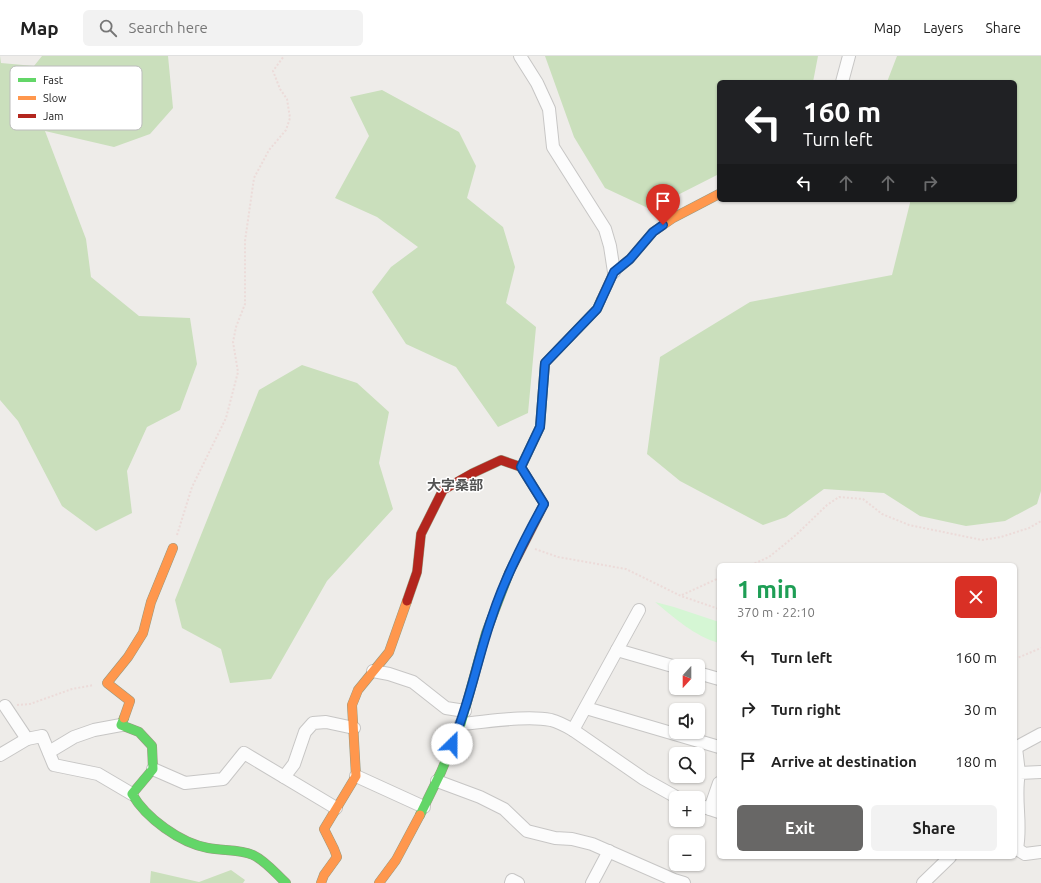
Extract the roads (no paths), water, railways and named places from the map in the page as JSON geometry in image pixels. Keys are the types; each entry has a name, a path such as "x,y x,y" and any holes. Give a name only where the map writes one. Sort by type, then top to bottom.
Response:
{"street":[{"path":"520,56 537,83 549,109 553,148 605,229 610,246 614,272"},
{"path":"843,80 849,56"},
{"path":"521,467 540,427 545,363 597,309 614,272 630,259 653,232 673,218 717,195"},
{"path":"321,883 324,875 337,857 335,847 324,829 356,776 352,705 358,690 389,652 417,572 421,534 442,490 501,460 521,467 544,504 513,562 492,616 461,724 437,781 408,841 396,862 379,883"},
{"path":"121,725 130,701 107,683 128,657 143,633 151,602 174,548"},
{"path":"573,730 639,610"},
{"path":"617,650 669,665"},
{"path":"373,671 389,674 413,682 446,708 465,711"},
{"path":"705,675 717,678"},
{"path":"5,706 26,739"},
{"path":"586,708 717,746"},
{"path":"461,724 530,718 550,720 573,730 644,779 669,793"},
{"path":"284,777 294,764 305,732 313,723 326,722 354,728"},
{"path":"48,752 74,737 94,730 121,725 139,732 152,746 153,769 132,794"},
{"path":"1017,747 1041,734"},
{"path":"0,755 26,739 42,736 54,765 98,774 132,794 135,800 148,815 189,842 207,848 237,850 259,858 286,883"},
{"path":"153,769 185,783 223,779 244,753 336,808"},
{"path":"1017,756 1019,773 1019,837 1017,844"},
{"path":"1019,773 1041,772"},
{"path":"356,776 424,808"},
{"path":"437,781 480,797 504,809 527,832 555,838 572,838 592,844 684,883"},
{"path":"705,807 715,810 717,796"},
{"path":"1017,849 1025,854 1041,852"},
{"path":"592,883 609,851"},
{"path":"924,883 948,859"},
{"path":"510,883 512,880 518,883"}],"district":[{"name":"大字桑部","path":"455,485"}]}
